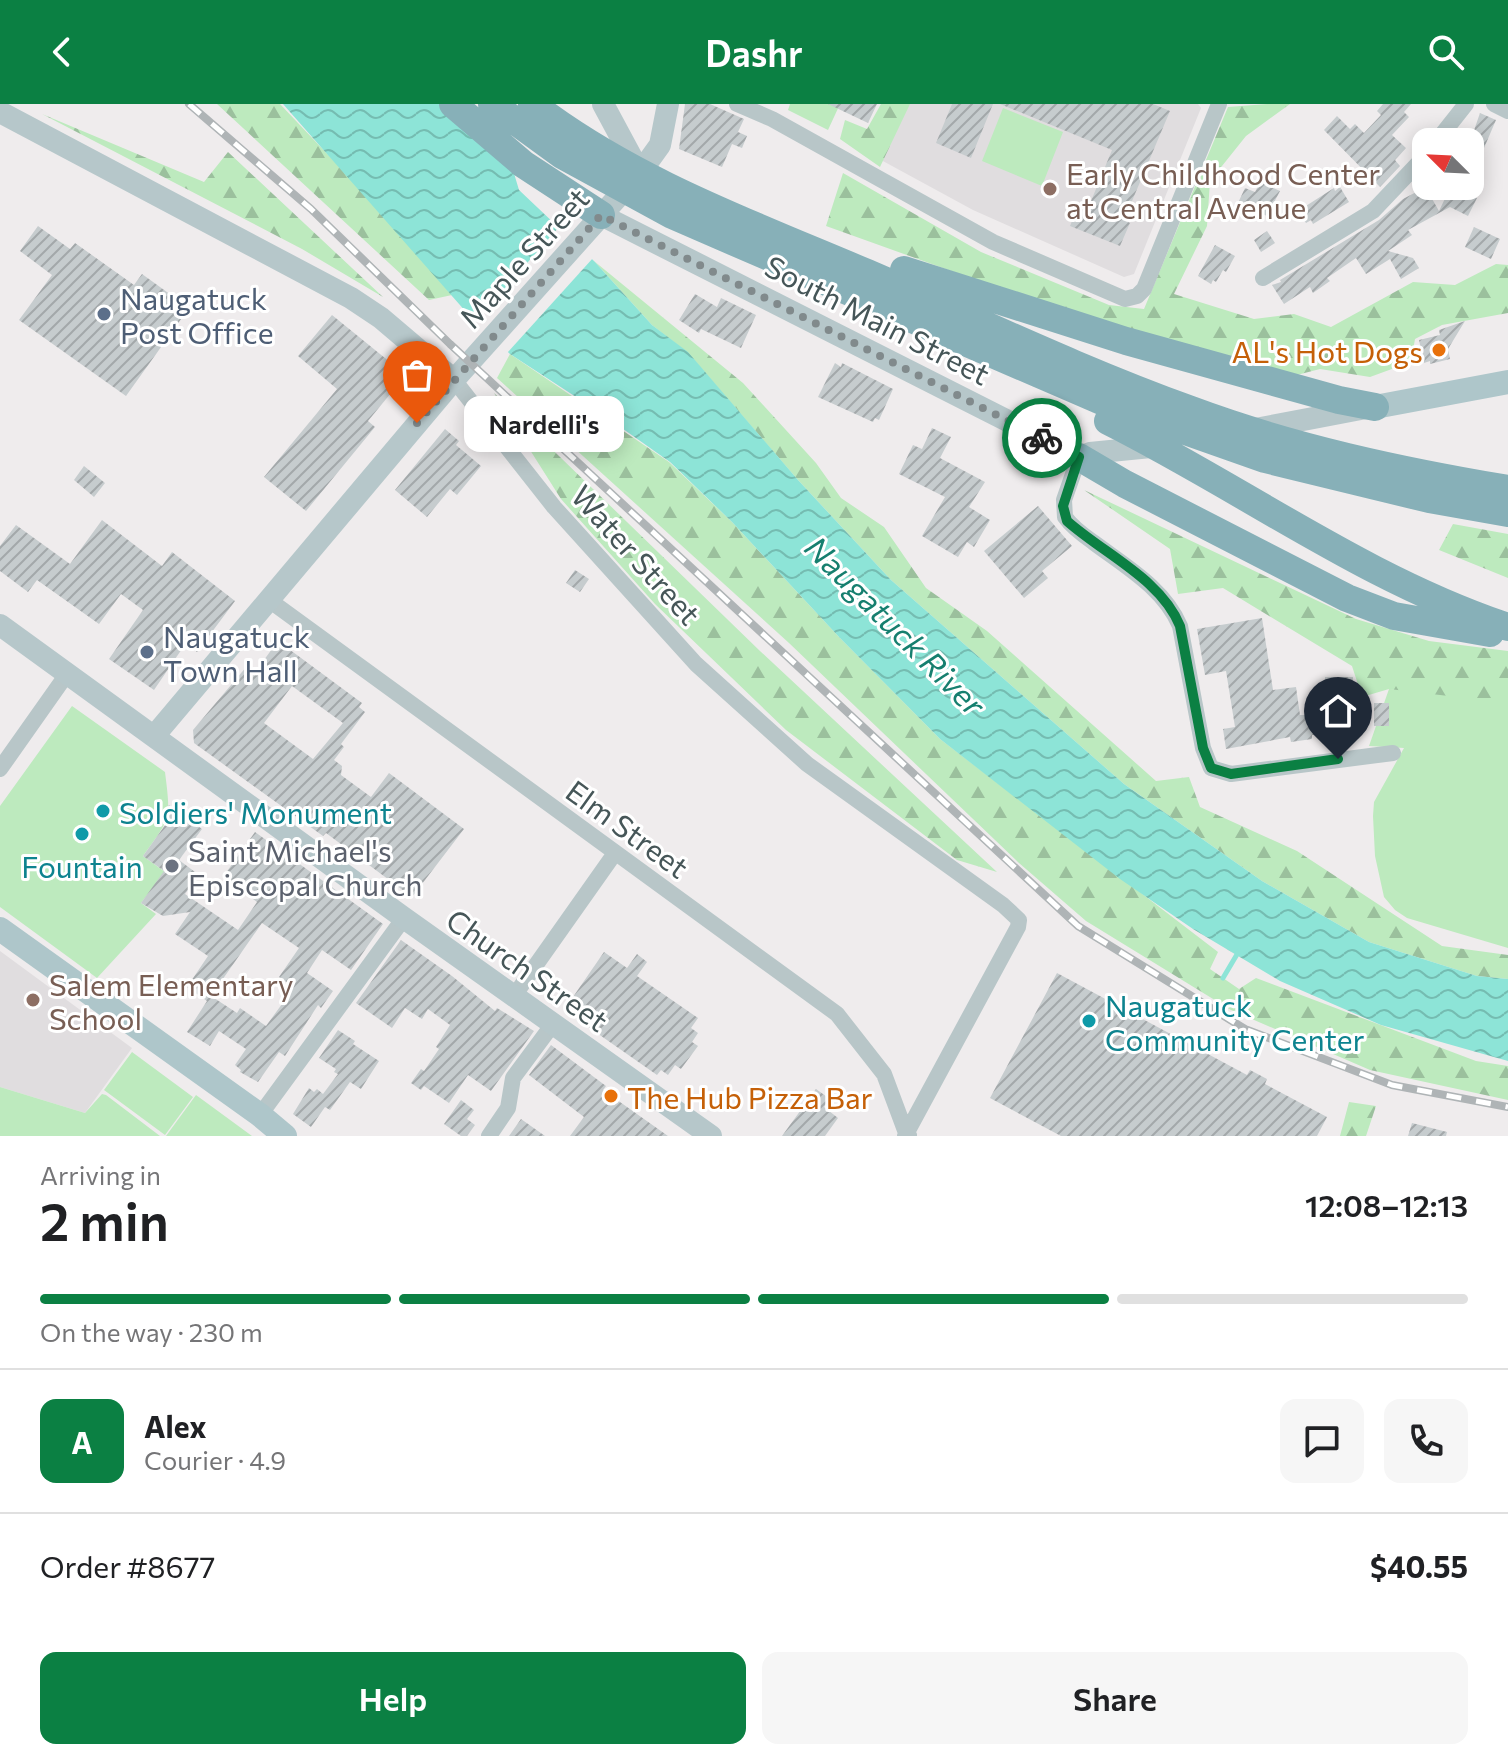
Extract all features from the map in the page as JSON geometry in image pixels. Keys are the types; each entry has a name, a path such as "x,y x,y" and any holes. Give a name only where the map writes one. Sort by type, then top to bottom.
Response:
{"highway":[{"path":"453,104 523,164 601,215"},
{"path":"492,104 562,155 1209,417 1295,443 1413,472 1508,489"},
{"path":"506,104 589,184 601,215"},
{"path":"532,104 677,204 953,336 1106,403 1245,453 1389,490 1508,513"},
{"path":"677,204 1304,391 1375,407"},
{"path":"953,336 1047,390 1188,463 1398,583 1508,627"},
{"path":"1079,457 1125,484 1347,598 1408,620 1508,634"}],"main road":[{"path":"1375,407 1508,382"},
{"path":"0,929 285,1136"}],"street":[{"path":"603,104 630,156 642,170"},
{"name":"Maple Street","path":"155,735 490,338 642,170 660,145 668,104"},
{"path":"737,104 772,119 993,242 1125,299 1137,296 1144,289 1219,104"},
{"path":"1447,128 1466,104"},
{"path":"1494,104 1508,111"},
{"name":"Water Street","path":"0,112 351,298 381,318 454,380 554,507 696,664 807,764 1003,905 1019,920 907,1135"},
{"path":"1263,278 1373,211 1412,170"},
{"name":"South Main Street","path":"601,215 1079,457"},
{"path":"1375,407 1140,450 1090,453 1079,457 1064,500 1065,517 1077,530 1148,584 1173,609 1180,626 1203,748 1211,768 1231,774 1393,753"},
{"name":"Elm Street","path":"269,600 837,1014 884,1074 907,1135"},
{"name":"Church Street","path":"0,625 711,1136"},
{"path":"0,769 67,674"},
{"path":"514,996 615,853"},
{"path":"260,1115 404,918"},
{"path":"489,1136 508,1108 513,1078 553,1024"}],"shaded area":[{"name":"Early Childhood Center at Central Avenue","path":"892,104 1198,104 1201,108 1134,274 1124,277 973,210 870,154"},
{"name":"Salem Elementary School","path":"0,951 132,1048 85,1113 0,1087"}],"green space":[{"path":"217,104 280,104 350,178 452,295 429,300"},
{"path":"790,104 840,104 828,130 788,110"},
{"path":"881,104 910,104 880,167 840,139 845,120 867,129"},
{"path":"1290,104 1246,136 1210,181 1207,226 1174,294 1254,319 1294,314 1331,327 1413,282 1455,285 1496,264 1508,265 1508,313 1442,325 1415,339 1411,362 1370,377 1320,369 1293,376 1071,314 826,226 843,173 981,252 1109,305 1144,309 1228,107"},
{"path":"1003,108 1063,132 1042,186 982,161"},
{"path":"42,114 204,182 228,152 383,297 302,249"},
{"path":"594,261 743,383 816,463 841,498 884,527 926,588 987,631 1156,781 1189,777 1200,807 1297,851 1442,946 1508,955 1508,979 1477,976 1369,942 1262,881 1124,784 891,580 798,480 688,353 652,325"},
{"path":"510,354 669,462 732,522 940,739 1218,952 1210,969 1239,989 1256,978 1476,1061 1508,1066 1508,1100 1370,1070 1231,1010 1086,921 1019,863 789,643 497,378"},
{"path":"494,393 760,651 997,872 957,860 786,730 655,604 561,499"},
{"path":"1084,490 1356,619 1429,641 1508,651 1508,703 1389,689 1362,697 1352,666 1223,588 1178,594 1170,549"},
{"path":"1453,524 1508,534 1508,578 1439,550"},
{"path":"1389,689 1508,694 1508,948 1407,918 1384,897 1375,856 1374,802 1404,748 1369,746"},
{"path":"72,706 165,772 167,788 167,817 143,856 165,872 141,903 156,914 97,978 0,907 0,806"},
{"path":"132,1052 193,1097 165,1135 104,1090"},
{"path":"0,1087 85,1113 102,1094 106,1095 160,1136 0,1136"},
{"path":"196,1095 252,1136 166,1136"},
{"path":"1349,1102 1376,1106 1366,1136 1340,1136"}],"water":[{"name":"Naugatuck River","path":"283,104 458,104 513,170 519,190 594,261 652,325 688,352 798,480 891,580 1124,784 1262,881 1369,942 1477,976 1508,979 1508,1061 1381,1025 1280,981 1193,929 1120,879 940,739 732,522 670,462 510,354 474,321"}],"pier":[{"path":"559,227 593,258 507,353 474,323"}],"building":[{"path":"685,104 710,104 744,119 738,132 747,136 742,148 732,144 722,167 679,149"},
{"path":"828,104 877,104 868,123"},
{"path":"952,104 993,104 971,158 936,143"},
{"path":"1000,104 1153,104 1170,111 1124,220 1130,223 1120,246 1070,226 1080,202 1089,206 1112,150"},
{"path":"1383,104 1411,104 1404,112 1409,117 1392,135 1406,148 1395,160 1400,166 1380,187 1324,130 1337,116 1350,129 1355,124 1364,133 1381,115 1377,111"},
{"path":"1480,113 1496,120 1484,148 1484,128 1475,128"},
{"path":"1260,182 1280,191 1267,216 1238,203 1245,188 1255,192"},
{"path":"1340,187 1349,202 1313,224 1311,220 1306,223 1298,211"},
{"path":"1412,194 1412,200 1433,200 1439,211 1444,200 1476,200 1468,216 1450,207 1408,230 1412,235 1388,251 1413,258 1419,268 1401,279 1390,259 1366,274 1356,258 1327,278 1330,281 1313,293 1310,287 1284,304 1272,285 1379,220"},
{"name":"Naugatuck Post Office","path":"38,226 70,249 75,243 134,285 142,274 189,308 126,396 19,320 52,275 20,251"},
{"path":"1474,227 1500,239 1491,259 1465,247"},
{"path":"1267,231 1275,243 1261,252 1254,240"},
{"path":"1215,245 1235,256 1226,272 1223,270 1216,282 1213,280 1211,284 1198,276"},
{"path":"695,294 717,307 721,298 756,315 741,348 701,329 699,333 679,320"},
{"path":"332,315 396,367 390,374 400,382 368,421 375,427 306,511 264,477 337,389 298,356"},
{"path":"1465,321 1448,349 1450,359 1424,363 1419,340 1440,335 1439,330"},
{"path":"835,363 841,367 842,363 893,389 879,420 875,418 873,422 818,397"},
{"path":"932,428 951,437 940,458 985,482 969,507 990,520 974,547 967,542 958,557 922,536 945,497 899,474 913,445 922,449"},
{"path":"445,429 459,441 456,445 481,466 457,495 450,489 427,517 395,490"},
{"path":"84,466 105,483 94,497 74,480"},
{"path":"1038,506 1072,546 1042,571 1048,578 1024,598 984,551"},
{"path":"102,520 162,566 172,552 235,601 197,652 186,643 154,690 109,659 143,610 121,594 99,624 37,580 28,592 0,571 0,546 16,525 70,564"},
{"path":"575,570 589,579 580,592 566,583"},
{"path":"1262,618 1273,690 1296,687 1300,715 1305,715 1307,726 1329,722 1329,694 1325,694 1325,677 1353,677 1353,694 1349,694 1349,735 1312,735 1312,739 1291,742 1290,737 1226,749 1223,729 1235,727 1226,671 1205,675 1197,629"},
{"path":"278,641 362,703 359,707 365,712 341,744 344,747 334,760 342,766 341,775 371,797 389,773 464,829 412,897 326,833 323,836 194,743 193,730 247,666 255,672","holes":["292,686 343,723 313,759 264,723"]},
{"path":"1374,703 1389,703 1389,726 1374,726"},
{"path":"169,805 183,816 187,810 199,819 195,824 202,829 179,860 199,875 185,894 238,930 257,902 223,877 255,832 383,924 351,970 322,950 307,973 333,991 321,1008 318,1005 285,1056 279,1052 258,1082 240,1072 235,1065 246,1049 219,1031 210,1046 187,1032 207,1001 187,987 208,956 175,934 190,912 163,916 141,903 164,871 143,856 168,821 161,816","holes":["262,923 299,948 279,977 291,985 266,1026 240,1008 237,1013 211,996"]},
{"path":"401,940 495,1011 497,1008 534,1031 491,1091 468,1075 449,1103 424,1086 421,1090 411,1083 421,1069 424,1071 439,1049 436,1047 450,1025 428,1009 422,1019 405,1008 392,1028 356,1003"},
{"path":"604,952 627,968 637,954 647,962 637,976 698,1018 691,1028 698,1033 692,1042 698,1046 681,1069 675,1065 668,1075 661,1070 657,1075 564,1010"},
{"name":"Naugatuck Community Center","path":"1057,973 1247,1075 1250,1070 1267,1079 1265,1084 1327,1117 1317,1136 1061,1136 990,1098"},
{"path":"338,1030 379,1061 361,1089 350,1082 330,1110 325,1107 311,1127 293,1114 309,1088 323,1094 338,1074 334,1072 336,1069 319,1058"},
{"path":"551,1045 606,1086 603,1090 668,1136 570,1136 584,1117 529,1075"},
{"path":"816,1089 830,1099 824,1107 838,1118 825,1136 782,1136"},
{"path":"461,1100 474,1110 467,1119 475,1125 467,1136 461,1136 444,1124"},
{"path":"521,1119 545,1136 509,1136"},
{"path":"1412,1123 1447,1132 1446,1136 1408,1136"}],"waterway":[{"path":"1223,978 1239,951"}],"railway":[{"path":"189,104 311,209 450,344 1078,926 1245,1029 1392,1085 1508,1107"}],"way so far":[{"path":"417,423 601,215 1042,438"}],"place":[{"name":"Early Childhood Center at Central Avenue","path":"1050,189"},
{"name":"Naugatuck Post Office","path":"104,314"},
{"name":"AL's Hot Dogs","path":"1439,350"},
{"name":"Nardelli's","path":"417,423"},
{"name":"Naugatuck Town Hall","path":"147,652"},
{"name":"Soldiers' Monument","path":"103,811"},
{"name":"Fountain","path":"82,834"},
{"name":"Saint Michael's Episcopal Church","path":"172,866"},
{"name":"Salem Elementary School","path":"33,1000"},
{"name":"Naugatuck Community Center","path":"1089,1021"},
{"name":"The Hub Pizza Bar","path":"611,1096"}],"route":[{"path":"1042,438 1079,457 1072,483 1065,495 1063,512 1067,521 1148,584 1173,609 1180,626 1203,748 1211,768 1231,774 1338,759"}]}
